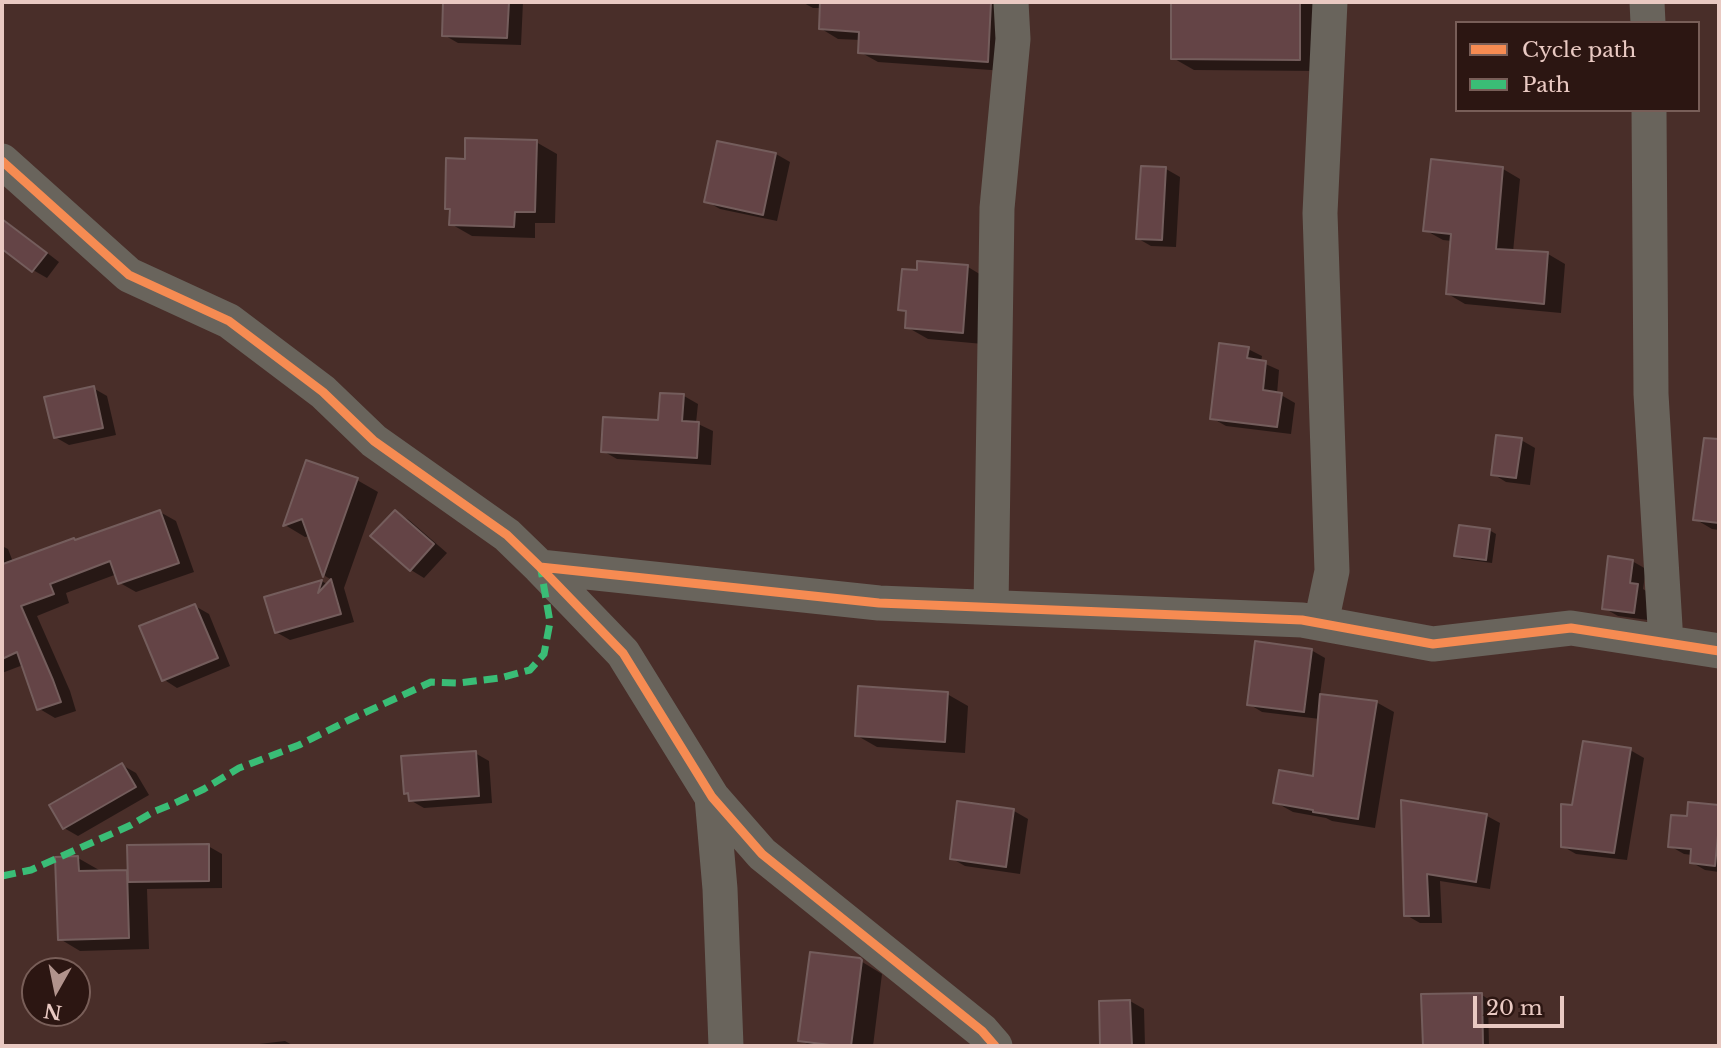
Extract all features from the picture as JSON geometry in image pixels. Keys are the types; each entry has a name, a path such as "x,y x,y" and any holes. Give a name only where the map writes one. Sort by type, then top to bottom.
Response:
{"street":[{"path":"990,607 997,208 1013,39 1011,2"},
{"path":"1321,623 1332,570 1320,212 1331,2"},
{"path":"1647,2 1648,21"},
{"path":"1649,112 1651,394 1666,643"},
{"path":"2,161 129,275 229,321 324,392 374,441 507,535 623,653 712,797 762,854 982,1031 995,1046"},
{"path":"540,567 879,603 1302,620 1433,644 1571,628 1719,651"},
{"path":"712,797 720,889 726,1046"}],"building":[{"path":"443,2 509,2 507,38 442,36"},
{"path":"820,2 991,2 988,62 858,53 859,32 819,29"},
{"path":"1171,2 1300,2 1300,60 1171,59"},
{"path":"465,138 537,140 535,212 515,212 514,227 449,225 450,209 445,209 446,158 465,159"},
{"path":"717,141 776,153 763,215 704,202"},
{"path":"1431,159 1503,167 1496,249 1548,252 1544,304 1446,294 1451,234 1423,231"},
{"path":"1141,166 1166,167 1162,240 1136,239"},
{"path":"2,219 47,253 32,272 2,249"},
{"path":"917,261 968,265 963,333 905,328 906,311 898,310 902,269 917,270"},
{"path":"1219,343 1249,347 1247,358 1266,361 1263,390 1282,393 1277,427 1210,419"},
{"path":"94,386 103,428 54,438 44,397"},
{"path":"660,393 684,394 682,421 699,422 697,458 601,452 603,417 658,420"},
{"path":"1496,435 1522,438 1516,478 1491,475"},
{"path":"1704,438 1719,439 1719,523 1693,520"},
{"path":"306,460 358,478 323,577 302,519 283,526"},
{"path":"160,510 179,563 118,584 110,561 50,584 54,594 21,606 61,702 37,710 17,652 2,659 2,562 3,564"},
{"path":"395,510 434,544 410,571 370,536"},
{"path":"1459,525 1490,529 1486,560 1454,556"},
{"path":"1608,556 1633,560 1630,583 1638,584 1634,613 1602,609"},
{"path":"331,579 341,614 275,633 264,597 322,580 318,593"},
{"path":"195,604 218,658 162,681 139,626"},
{"path":"1255,641 1312,649 1304,712 1247,705"},
{"path":"858,686 948,692 945,742 855,736"},
{"path":"1320,694 1377,701 1358,819 1273,803 1279,770 1313,776"},
{"path":"1583,741 1631,748 1614,853 1561,847 1561,804 1572,805"},
{"path":"476,751 479,796 409,801 408,793 404,794 401,756"},
{"path":"122,763 136,787 63,829 49,805"},
{"path":"1401,800 1487,814 1476,882 1427,874 1429,916 1404,916"},
{"path":"957,801 1014,809 1006,867 950,859"},
{"path":"1688,802 1719,805 1715,866 1690,863 1691,849 1668,847 1671,815 1687,816"},
{"path":"209,844 209,881 128,882 127,845"},
{"path":"78,856 79,871 127,870 129,938 58,940 55,857"},
{"path":"810,952 862,960 851,1046 798,1041"},
{"path":"1482,993 1483,1046 1423,1046 1421,994"},
{"path":"1130,1000 1132,1046 1100,1046 1099,1001"}],"marked path":[{"path":"2,876 31,870 131,825 204,789 239,768 299,745 431,682 459,683 500,678 530,670 544,654 550,622 541,570"}],"cycle path":[{"path":"2,161 129,275 229,321 323,392 374,441 507,535 623,653 712,797 762,854 982,1031 995,1046"},
{"path":"540,567 879,603 1302,620 1433,644 1571,628 1719,651"}]}
